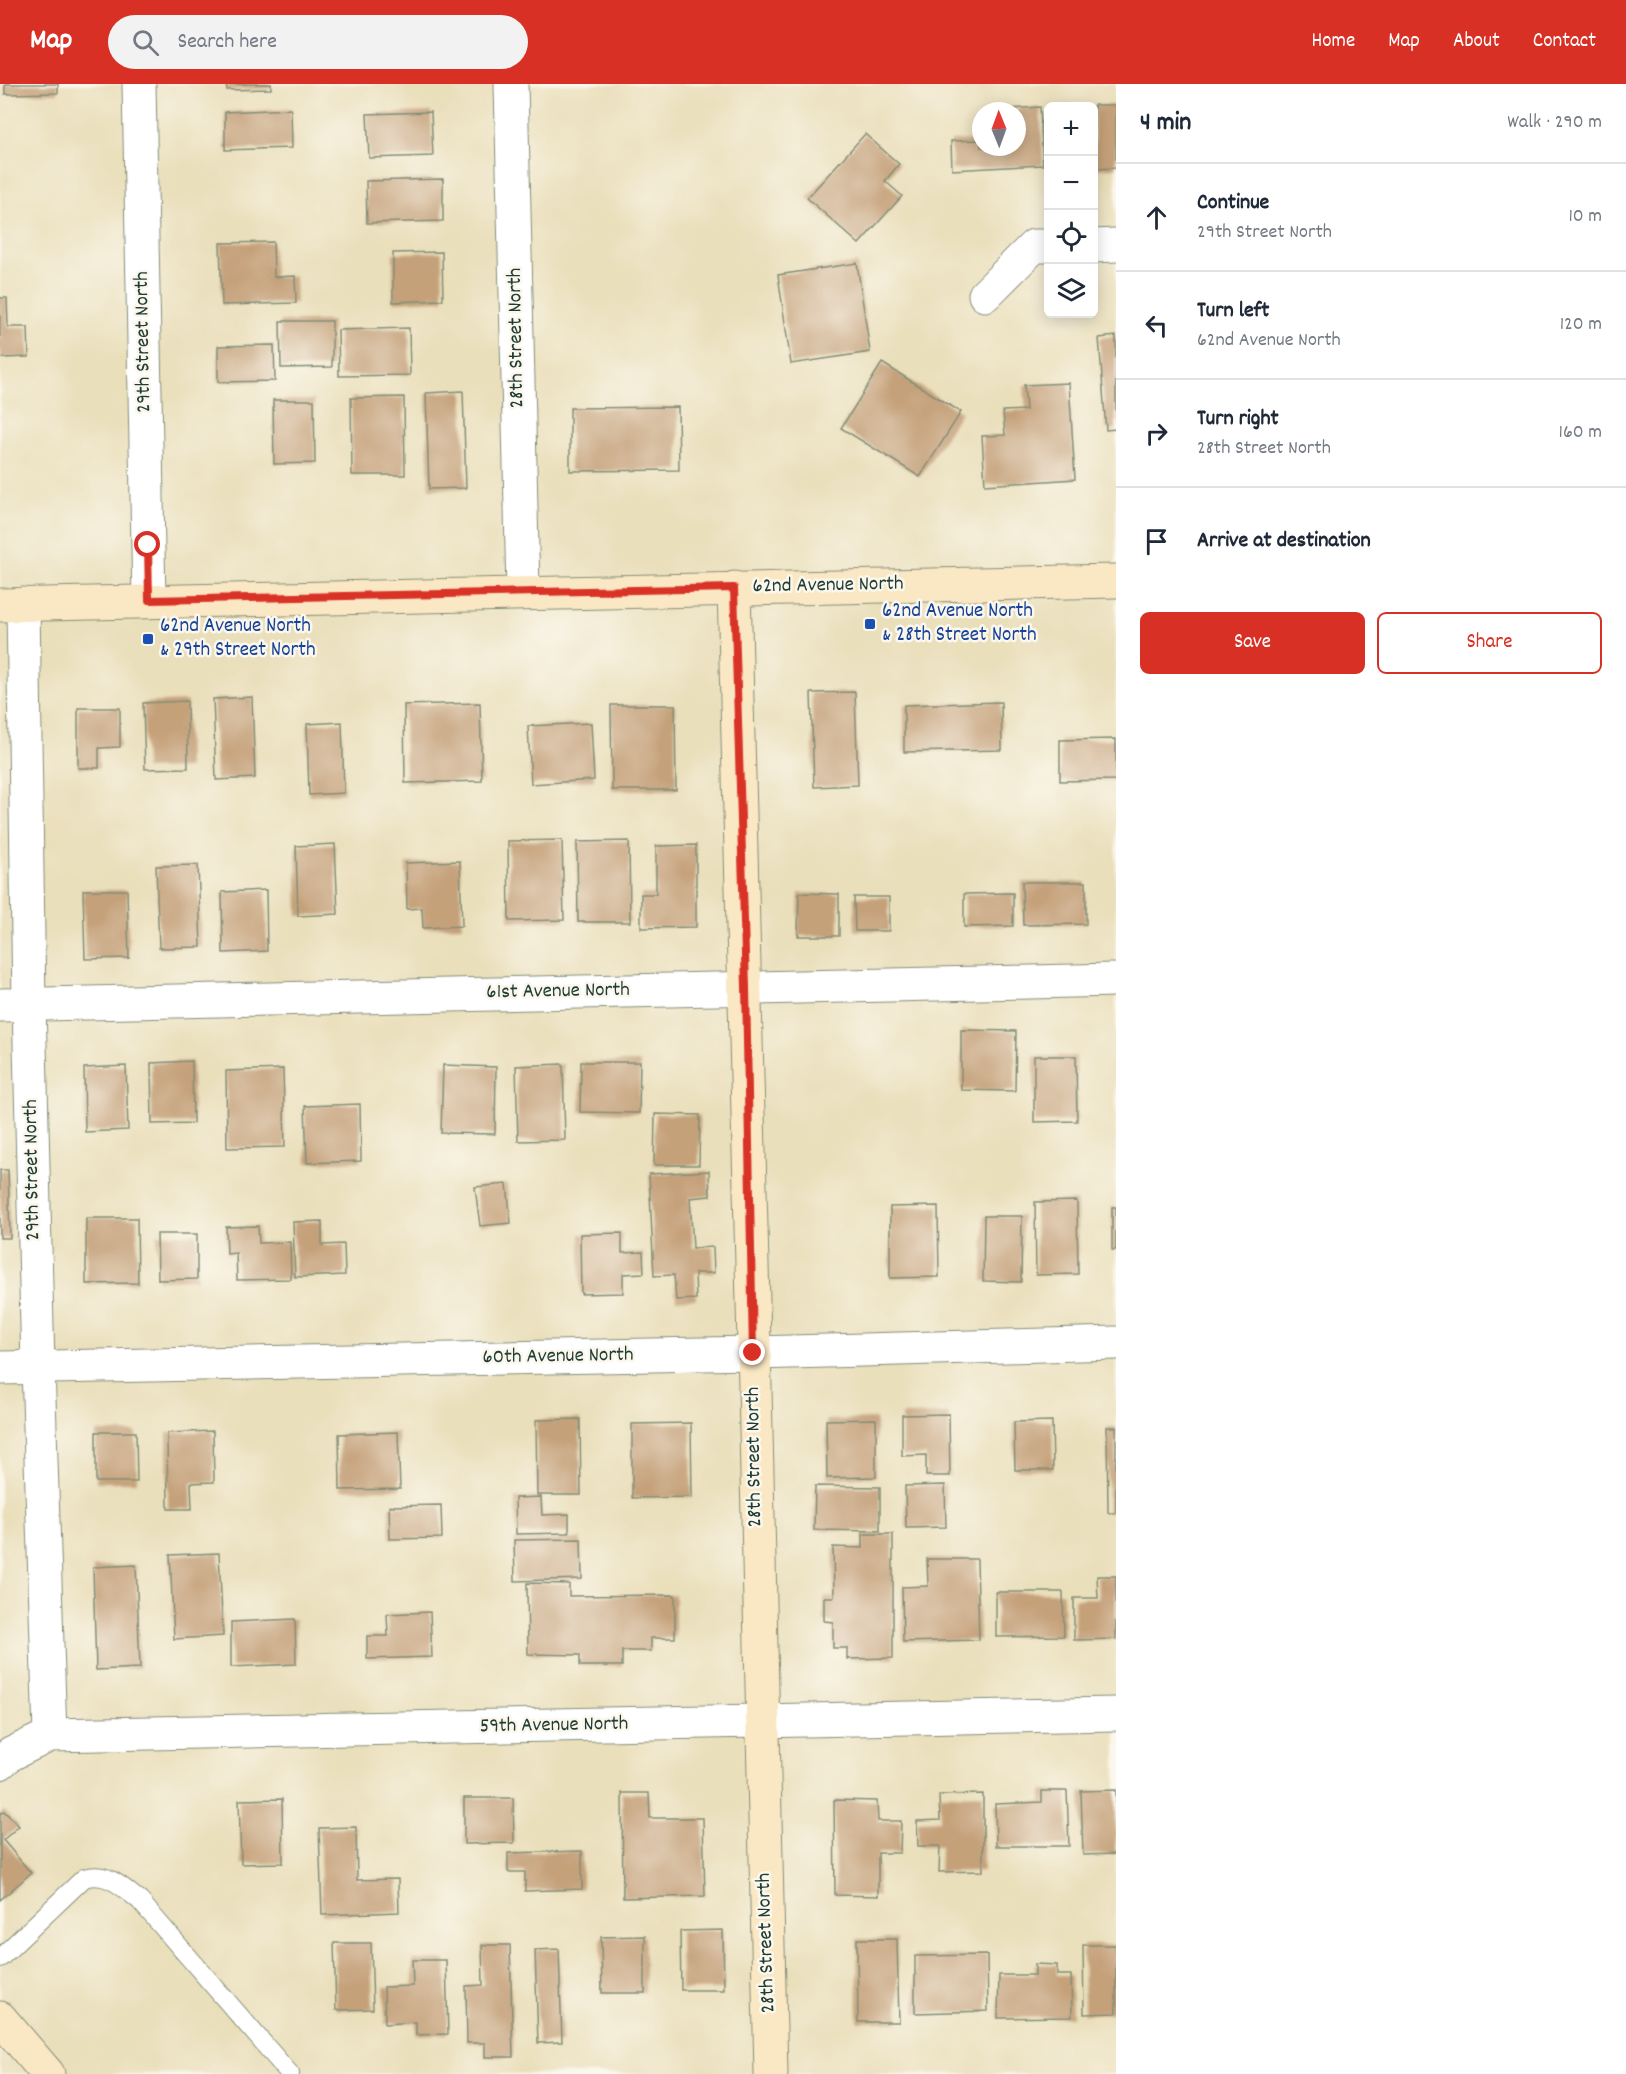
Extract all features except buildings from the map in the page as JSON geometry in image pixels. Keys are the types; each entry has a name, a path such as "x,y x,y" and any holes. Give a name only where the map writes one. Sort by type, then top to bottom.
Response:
{"street":[{"name":"29th Street North","path":"139,84 149,600"},
{"name":"28th Street North","path":"511,84 523,592"},
{"path":"1098,246 1116,245"},
{"path":"984,295 1034,246 1044,246"},
{"name":"62nd Avenue North","path":"11,604 1116,581"},
{"name":"28th Street North","path":"734,588 746,987 761,1722 771,2074"},
{"name":"29th Street North","path":"11,604 14,1004 38,1367 50,1736"},
{"name":"61st Avenue North","path":"14,1004 1116,980"},
{"name":"60th Avenue North","path":"0,1368 753,1353 1116,1343"},
{"name":"59th Avenue North","path":"0,1763 11,1754 50,1736 1116,1714"},
{"path":"0,2018 48,2074"}],"lane":[{"path":"0,1958 84,1878 95,1875 113,1879 140,1901 290,2074"}],"place":[{"name":"62nd Avenue North & 28th Street North","path":"870,624"},
{"name":"62nd Avenue North & 29th Street North","path":"148,639"}],"route":[{"path":"148,545 149,600 734,588 746,987 753,1353"}]}
